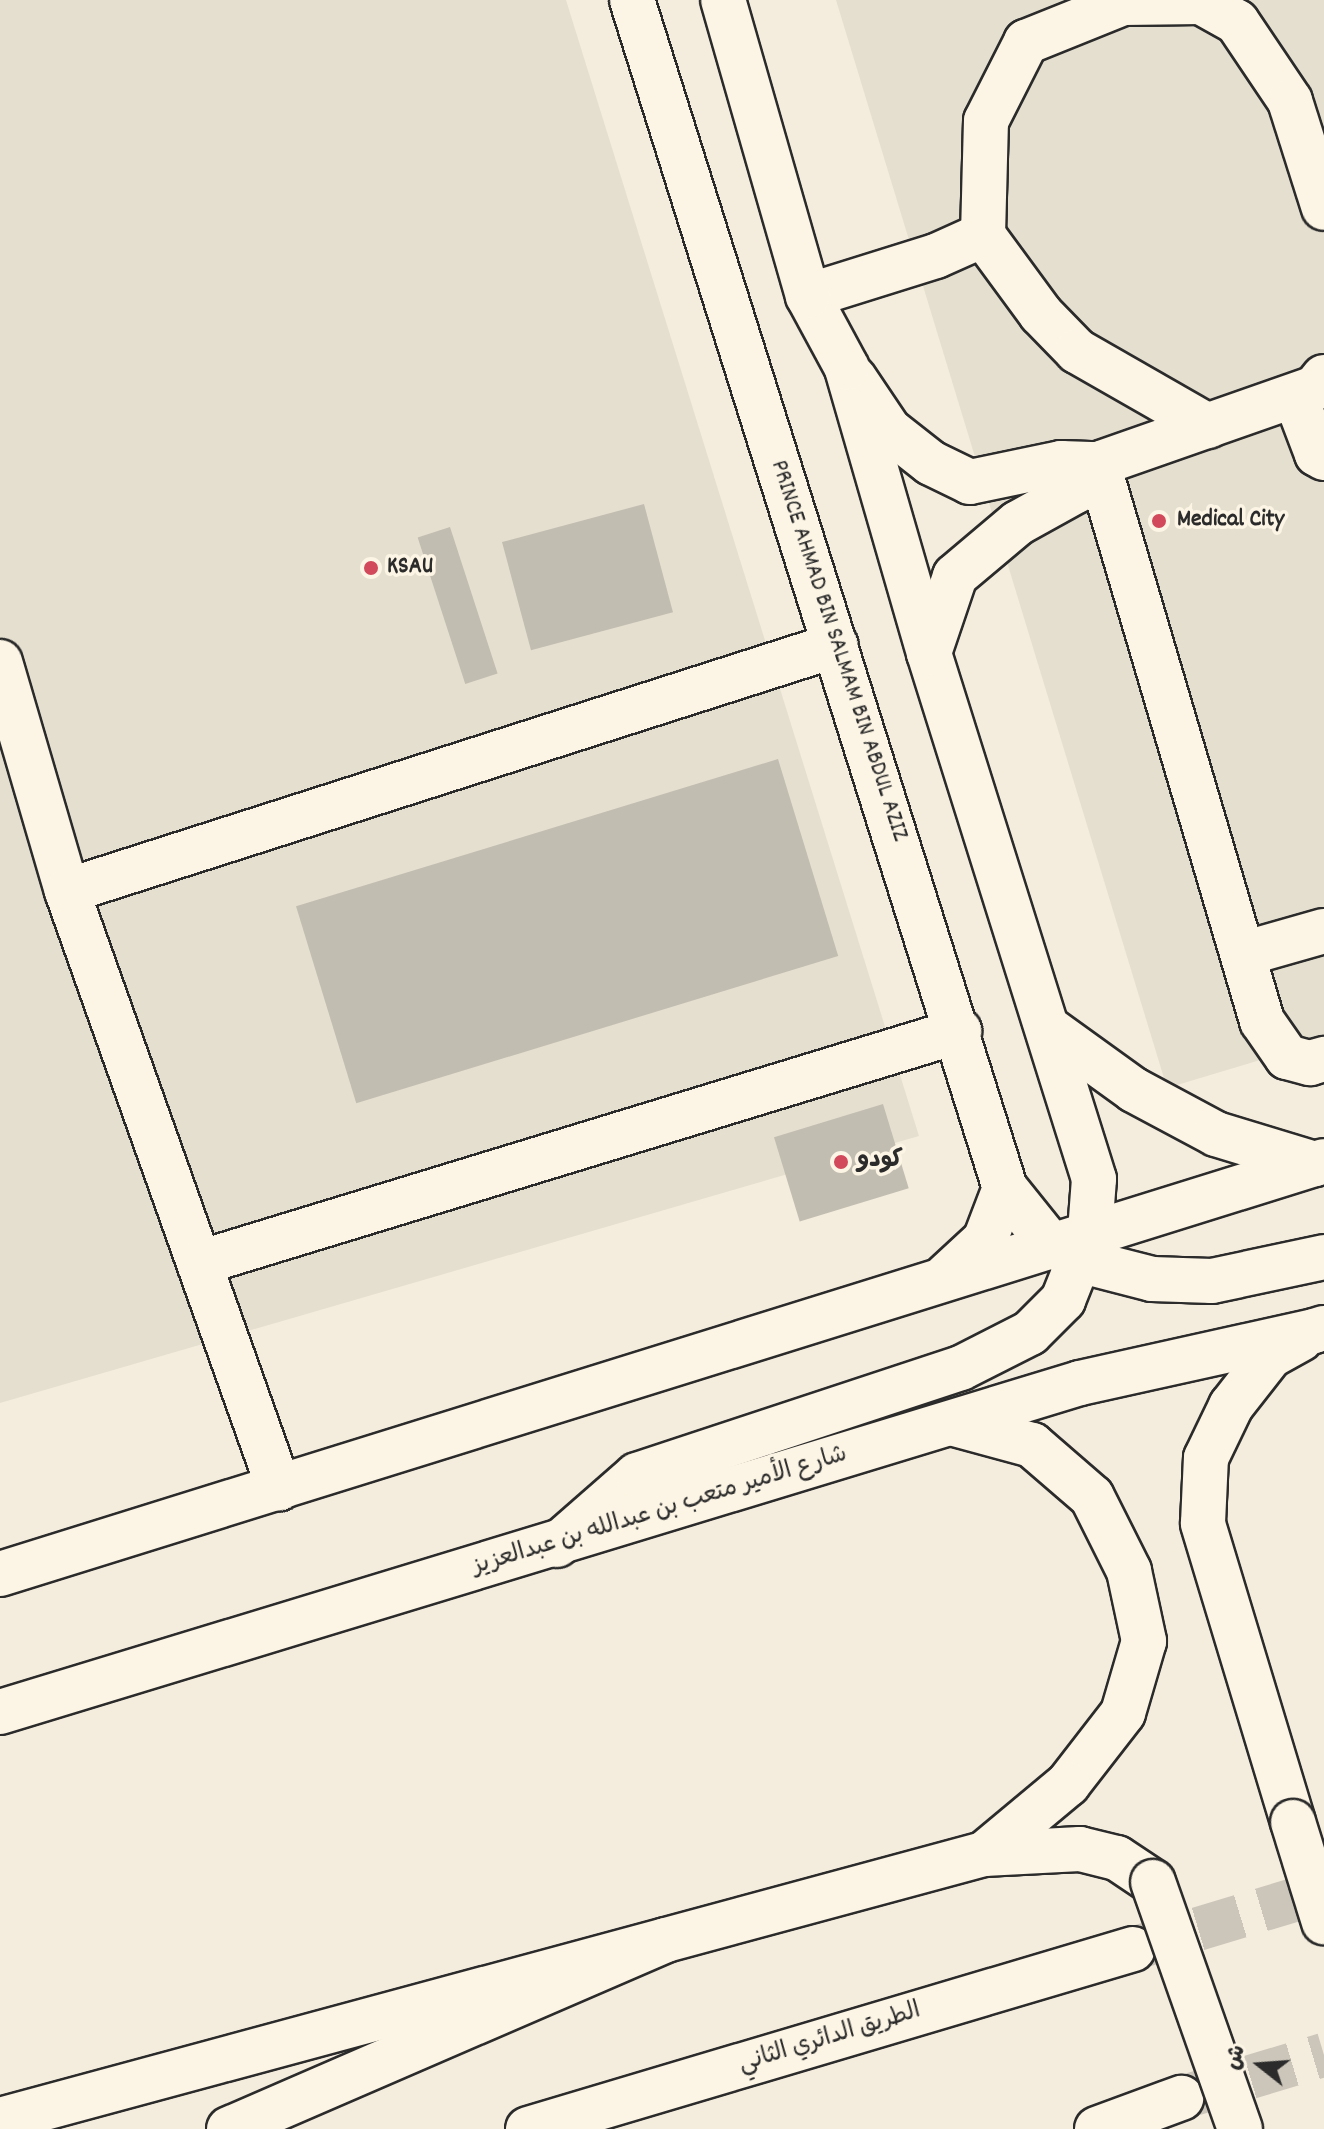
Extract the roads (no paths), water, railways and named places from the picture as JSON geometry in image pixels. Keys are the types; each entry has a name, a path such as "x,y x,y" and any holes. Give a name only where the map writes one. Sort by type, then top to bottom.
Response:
{"main road":[{"name":"PRINCE AHMAD BIN SALMAM BIN ABDUL AZIZ","path":"632,0 959,1031 1005,1188"},
{"path":"723,0 808,296 847,368 889,430 931,463 970,482 1061,463 1098,464 1309,387 1317,454 1324,458"},
{"path":"1208,426 1077,351 1041,314 983,235 986,121 1026,42 1121,2 1201,2 1237,22 1290,101 1324,208"},
{"path":"808,296 936,256 983,235"},
{"path":"557,1545 637,1475 961,1368 1030,1333 1063,1300 1074,1246 1094,1179 929,653 847,368"},
{"path":"929,653 955,576 1018,523 1076,491 1098,464"},
{"path":"1098,464 1262,1021 1287,1057 1310,1063 1324,1059"},
{"path":"67,891 836,645"},
{"path":"0,662 67,891 279,1488"},
{"path":"1243,954 1324,931"},
{"path":"1048,1028 1134,1090 1216,1134 1320,1163"},
{"path":"199,1263 959,1031"},
{"path":"0,1574 938,1284 1074,1246 1320,1163"},
{"path":"938,1284 985,1240 1005,1188 1074,1246 1152,1279 1212,1281 1324,1257"},
{"path":"1319,1330 1270,1356 1231,1406 1206,1458 1203,1523 1324,1922"},
{"name":"شارع الأمير متعب بن عبدالله بن عبدالعزيز","path":"0,1712 557,1545 1080,1383 1319,1330"},
{"path":"951,1423 1032,1445 1092,1497 1129,1571 1144,1641 1123,1713 1068,1784 984,1854"},
{"path":"0,2120 984,1854 1080,1849 1117,1858 1153,1882 1240,2129"},
{"path":"229,2129 666,1940"},
{"name":"الطريق الدائري الثاني","path":"528,2129 1133,1949"},
{"path":"1097,2129 1181,2098"}],"tunnel":[{"path":"1135,1948 1324,1891"},
{"path":"1187,2096 1324,2055"}],"place":[{"name":"Medical City","path":"1159,521"},
{"name":"KSAU","path":"371,568"},
{"name":"كودو","path":"841,1162"}]}
